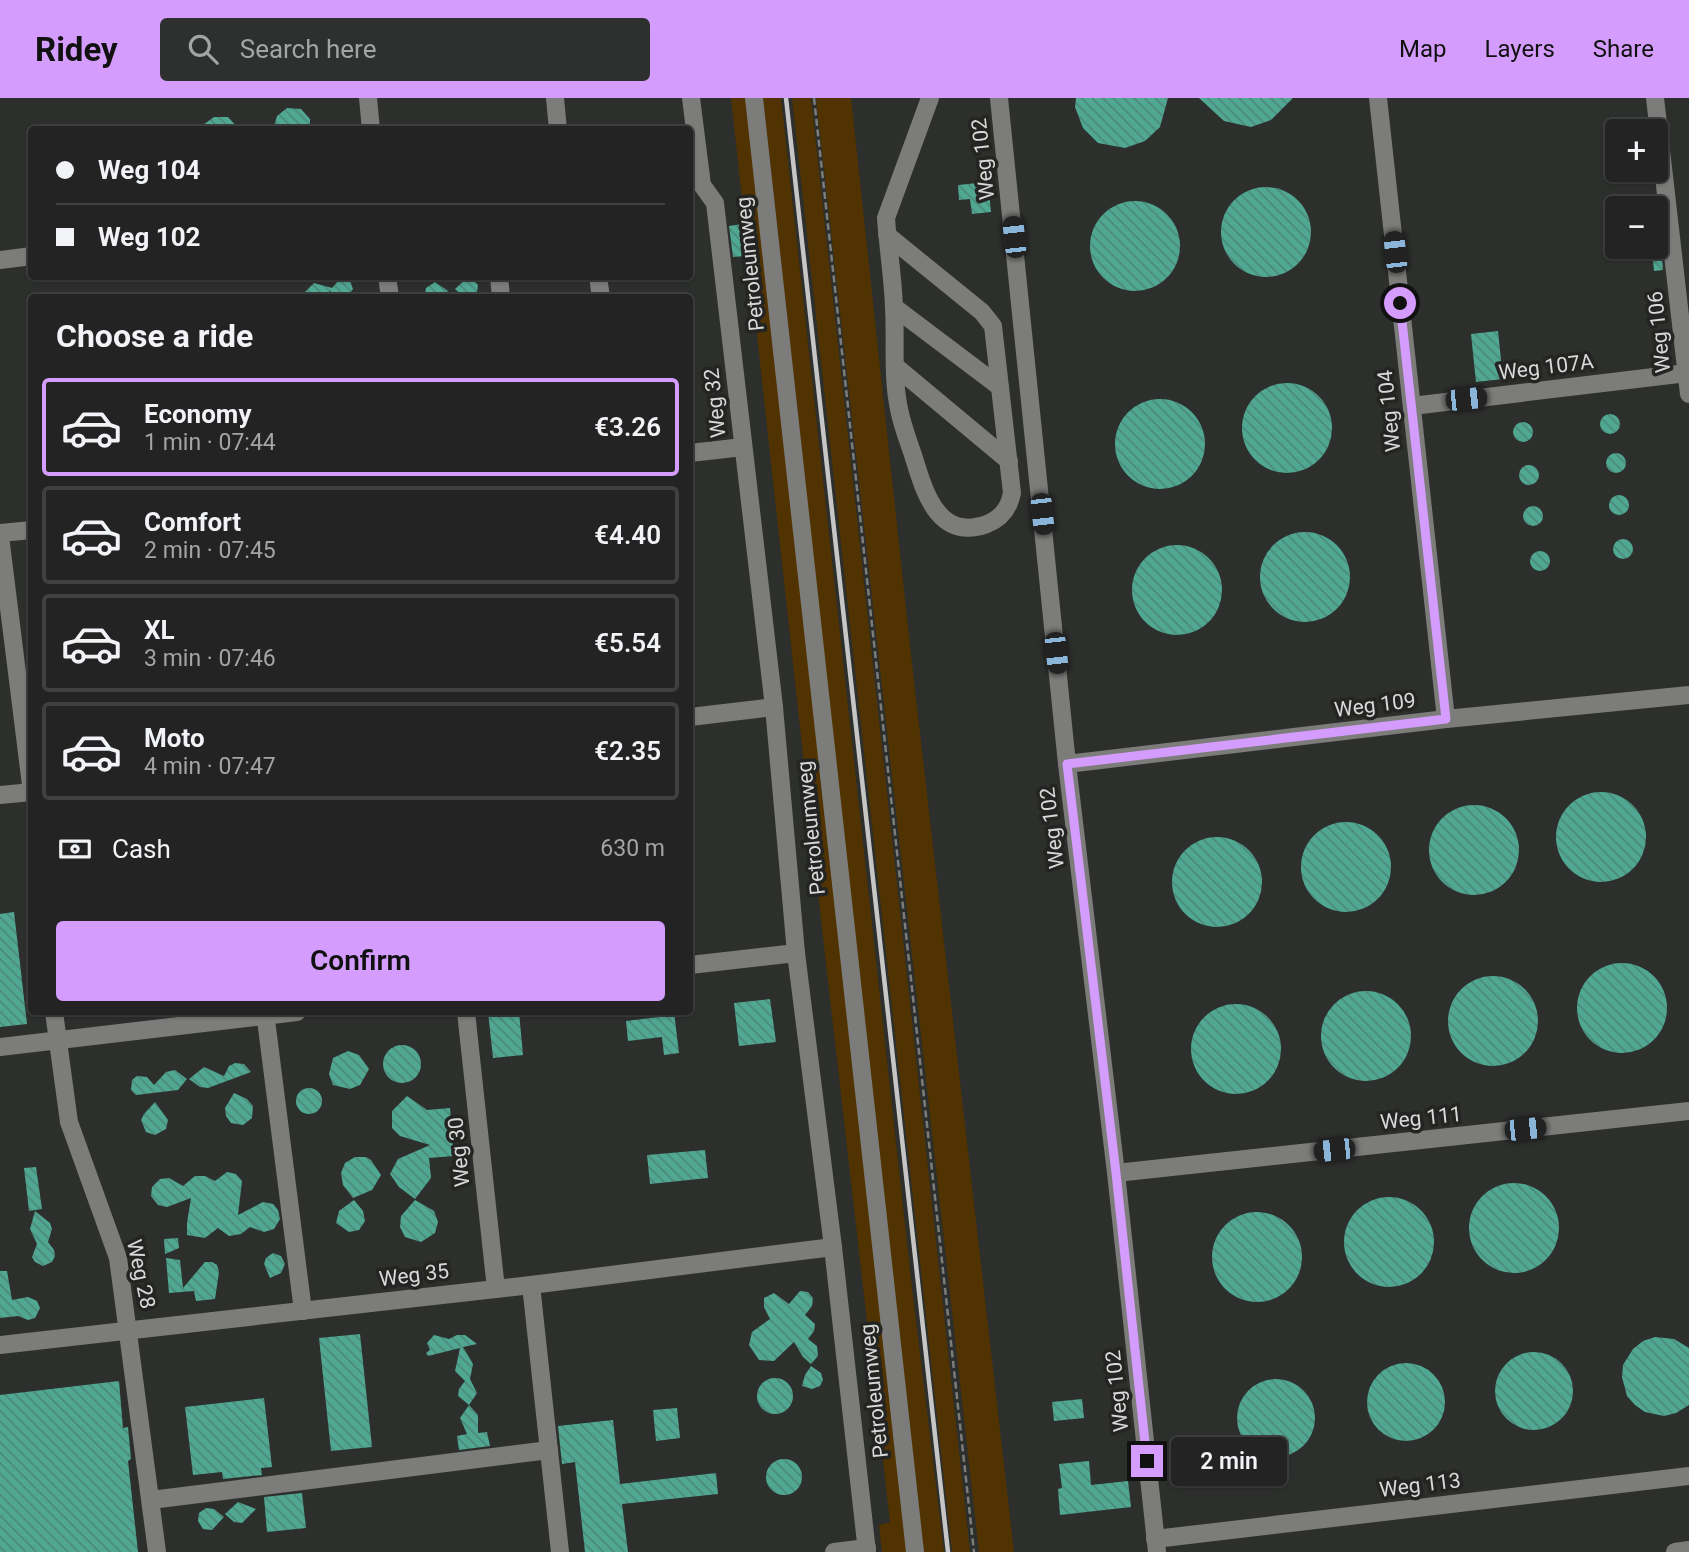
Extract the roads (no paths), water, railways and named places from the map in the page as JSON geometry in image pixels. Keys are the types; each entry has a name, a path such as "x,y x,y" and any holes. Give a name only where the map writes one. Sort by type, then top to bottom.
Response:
{"street":[{"path":"368,98 371,126"},
{"path":"555,98 558,126"},
{"name":"Weg 32","path":"691,98 693,126"},
{"name":"Petroleumweg","path":"754,98 915,1552"},
{"path":"887,235 989,320 994,334 1012,493 1010,505 996,520 978,526 957,525 934,511 923,489 898,409 894,307 887,235 886,218 930,98"},
{"name":"Weg 102","path":"999,98 1067,764 1116,1173 1156,1546"},
{"name":"Weg 104","path":"1378,98 1446,719"},
{"name":"Weg 106","path":"1656,98 1689,394"},
{"name":"Weg 32","path":"693,133 696,186 715,203 774,707 796,953 867,1550"},
{"path":"0,260 28,256"},
{"path":"894,307 1000,387"},
{"path":"895,366 1009,461"},
{"name":"Weg 107A","path":"1412,406 1687,373"},
{"path":"693,453 743,447"},
{"path":"28,531 0,535 28,767"},
{"name":"Weg 109","path":"1067,764 1446,719 1689,695"},
{"path":"693,717 774,707"},
{"path":"0,795 28,792"},
{"path":"693,965 796,953"},
{"name":"Weg 28","path":"54,1015 69,1122 118,1258 158,1552"},
{"path":"0,1047 58,1040 180,1018 231,1015"},
{"path":"265,1015 303,1311"},
{"name":"Weg 30","path":"466,1015 496,1289"},
{"name":"Weg 111","path":"1116,1173 1689,1111"},
{"name":"Weg 35","path":"0,1345 496,1289 833,1247"},
{"path":"531,1284 561,1552"},
{"path":"151,1500 549,1450"},
{"name":"Weg 113","path":"1156,1546 1689,1476"},
{"path":"834,1552 867,1550"},
{"path":"1675,1552 1689,1550"}],"railway":[{"path":"786,98 948,1552"}]}
